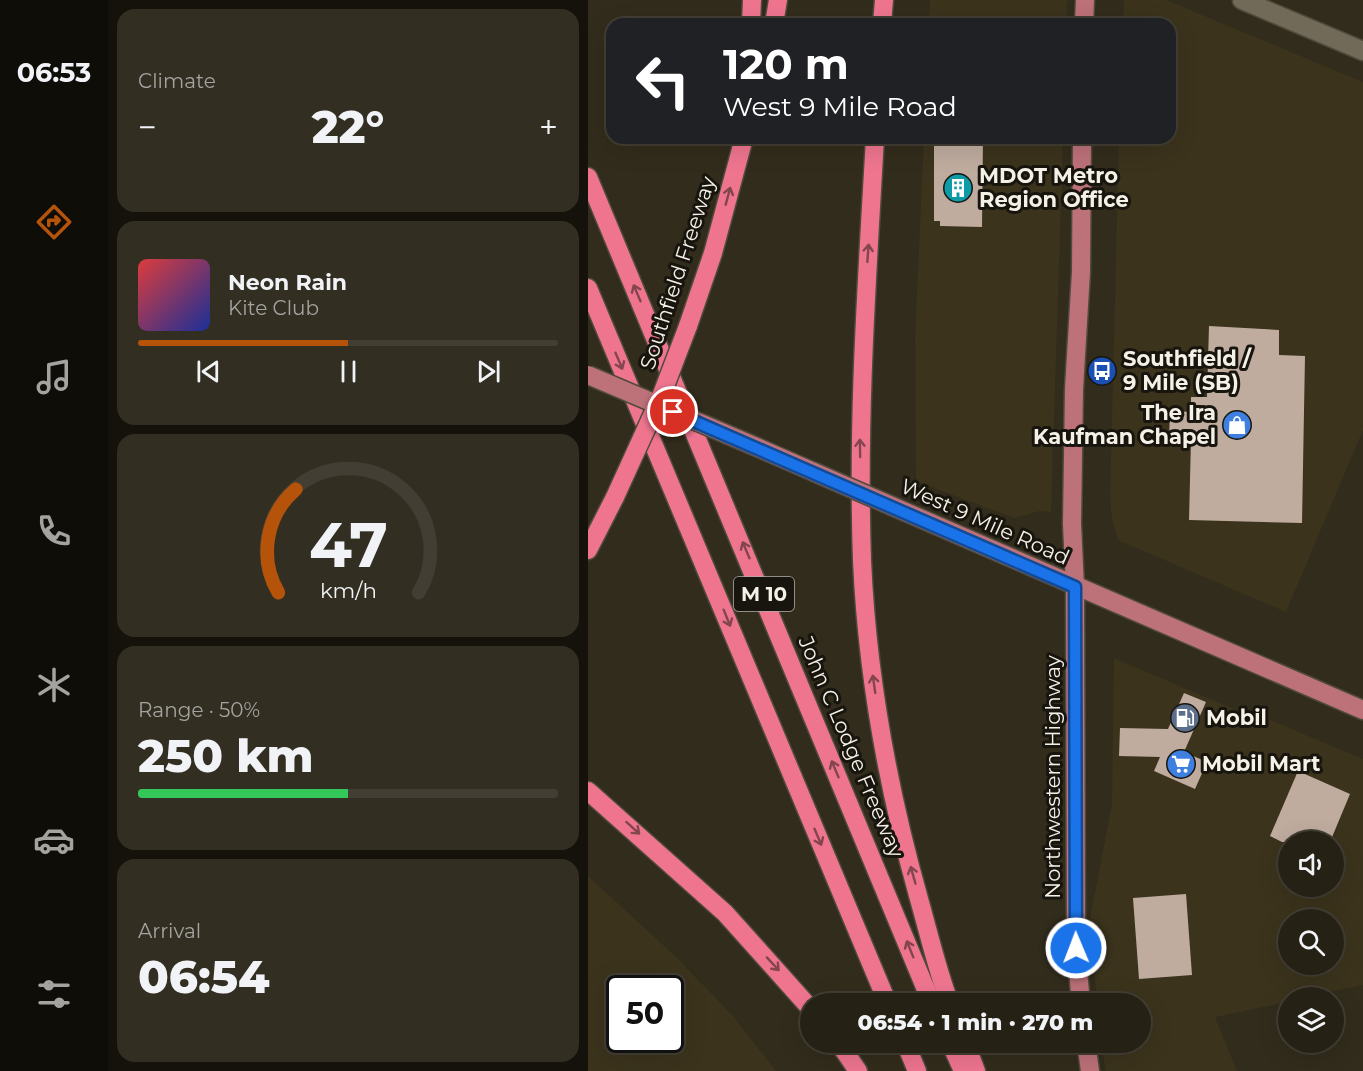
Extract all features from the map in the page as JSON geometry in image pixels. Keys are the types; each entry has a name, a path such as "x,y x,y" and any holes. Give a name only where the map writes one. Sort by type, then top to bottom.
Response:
{"highway":[{"path":"751,18 752,0"},
{"path":"775,18 778,0"},
{"path":"882,18 884,0"},
{"name":"Southfield Freeway","path":"588,550 635,456 662,394 713,253 742,144"},
{"path":"875,144 862,342 860,441 863,573 882,741 906,850 947,993"},
{"name":"John C Lodge Freeway","path":"588,177 927,993"},
{"name":"M 10","path":"588,288 883,993"},
{"path":"588,791 725,913 800,997"},
{"path":"846,1053 858,1071"},
{"path":"910,1053 917,1071"},
{"path":"955,1053 963,1071"},
{"path":"969,1053 976,1071"}],"main road":[{"path":"1084,18 1085,0"},
{"name":"Northwestern Highway","path":"1080,993 1076,948 1075,587 1072,524 1081,272 1082,144"},
{"name":"West 9 Mile Road","path":"588,375 1363,711"},
{"path":"1088,1053 1090,1071"}],"street":[{"path":"1242,0 1266,5 1363,51"}],"shaded area":[{"path":"930,0 1067,0 1066,18 929,18"},
{"path":"1124,0 1166,0 1363,82 1363,430 1286,612 1118,540 1112,519 1110,497 1119,144 1176,144 1176,18 1123,18"},
{"path":"924,144 1063,144 1051,512 1040,511 1014,518 916,481 915,337"},
{"path":"1114,658 1250,716 1258,715 1363,759 1363,985 1344,989 1344,987 1278,987 1278,1004 1215,1017 1237,1071 1106,1071 1103,1053 1151,1053 1151,993 1096,993 1090,919 1112,804"},
{"path":"588,876 675,956 733,1016 776,1071 588,1071"}],"building":[{"name":"MDOT Metro Region Office","path":"934,144 983,144 982,227 940,226 940,221 934,221"},
{"name":"The Ira Kaufman Chapel","path":"1209,326 1279,330 1279,355 1305,356 1302,523 1189,520 1191,439 1169,439 1170,411 1191,412 1191,397 1207,397"},
{"path":"1184,693 1206,702 1184,752 1207,762 1195,789 1154,771 1160,757 1119,756 1120,728 1168,729"},
{"path":"1298,771 1350,794 1335,831 1278,831 1278,840 1270,836"},
{"path":"1186,894 1192,975 1139,979 1133,898"}],"place":[{"name":"MDOT Metro Region Office","path":"958,188"},
{"name":"Southfield / 9 Mile (SB)","path":"1102,371"},
{"name":"The Ira Kaufman Chapel","path":"1237,425"},
{"name":"Mobil","path":"1185,718"},
{"name":"Mobil Mart","path":"1181,764"}],"route":[{"path":"673,412 1075,587 1076,948"}]}
